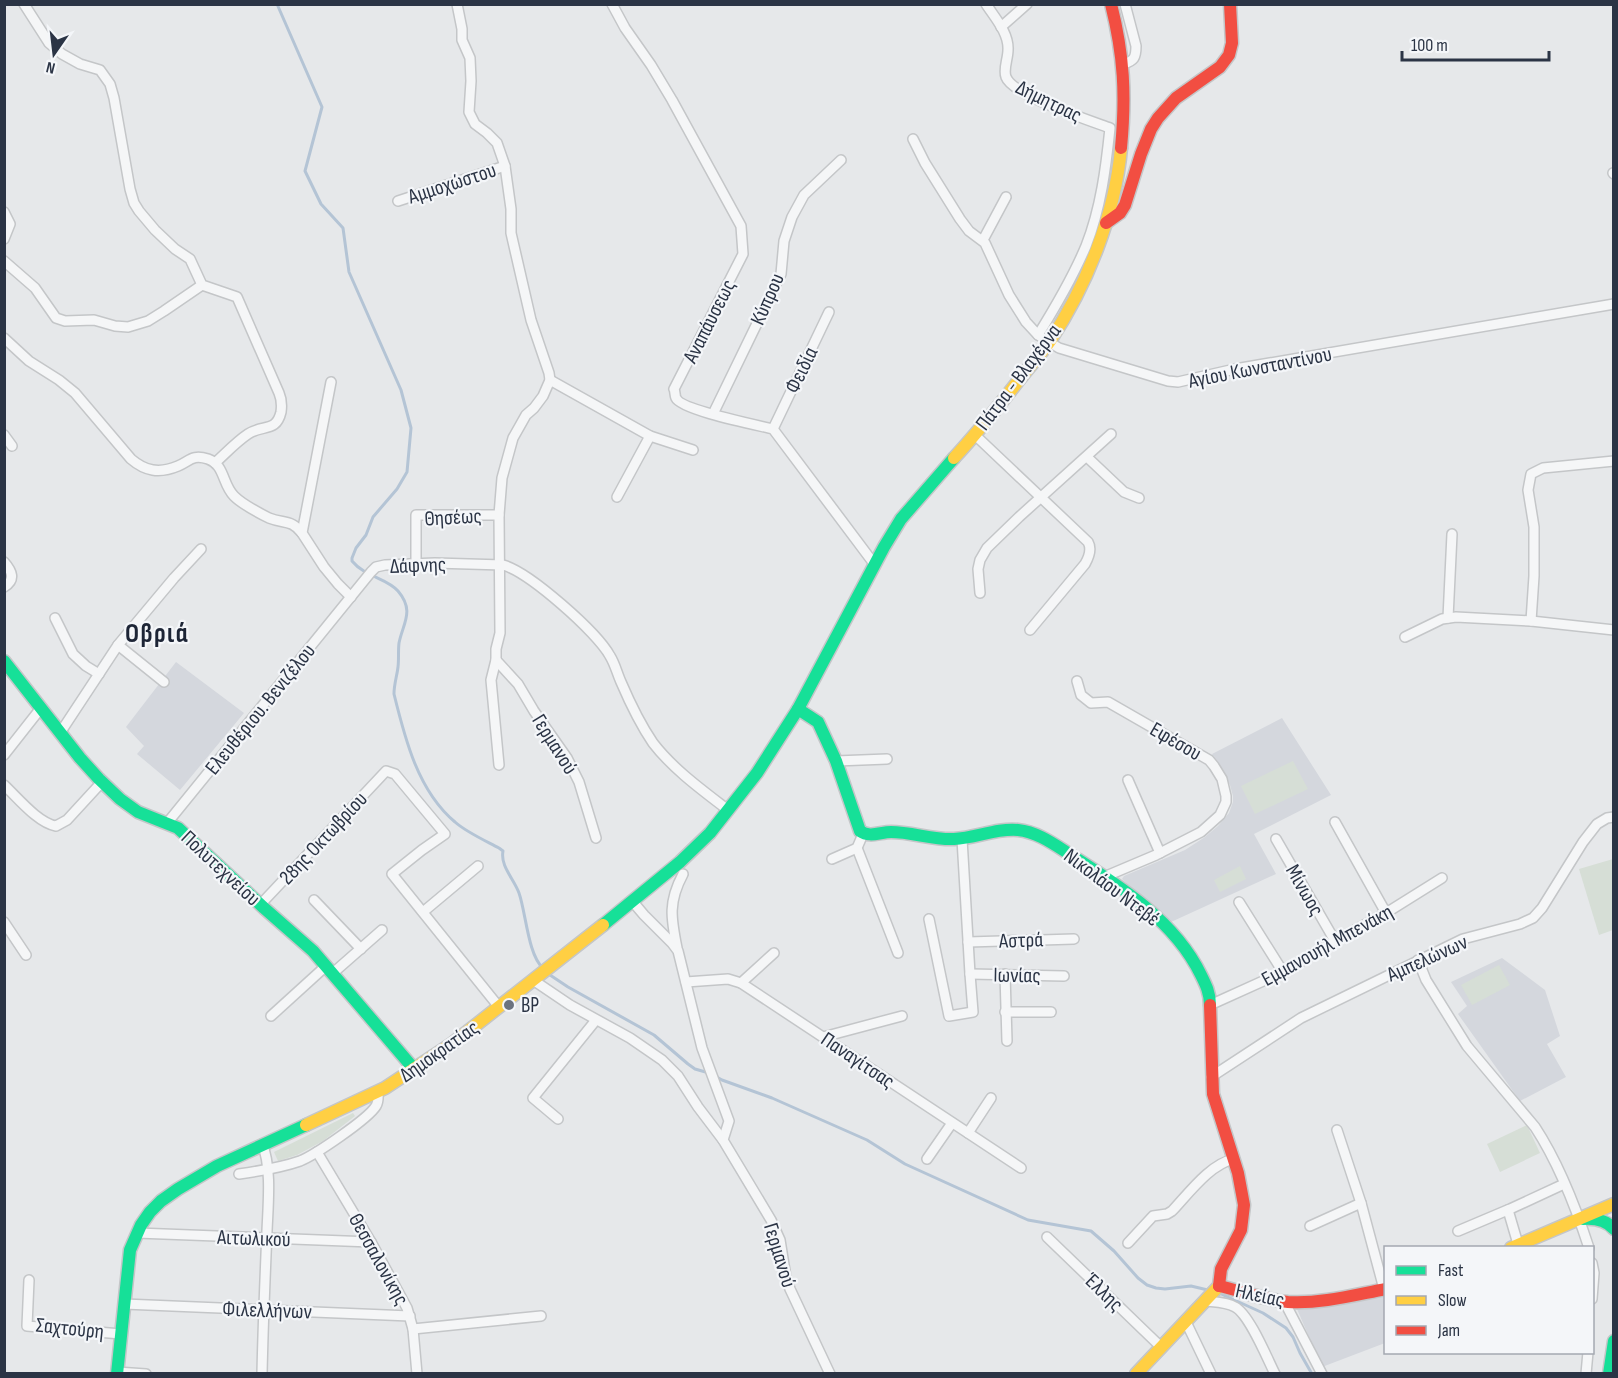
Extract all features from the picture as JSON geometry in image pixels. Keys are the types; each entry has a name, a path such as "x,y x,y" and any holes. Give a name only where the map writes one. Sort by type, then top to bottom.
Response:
{"main road":[{"name":"Πάτρα - Βλαχέρνα","path":"798,709 901,519 1018,382 1043,338 1078,292 1106,223 1123,138 1125,105 1123,64 1111,4"},
{"path":"1106,223 1125,205 1145,143 1153,126 1178,96 1215,71 1229,56 1232,44 1230,4"},
{"name":"Πολυτεχνείου","path":"4,661 81,761 101,783 140,813 168,822 190,838 260,905 293,932 329,969 414,1069"},
{"path":"798,709 818,722 836,761 863,834"},
{"name":"Δημοκρατίας","path":"117,1373 130,1250 150,1212 178,1189 217,1166 378,1092 453,1042 499,1007 633,902 698,845 757,773 798,709"},
{"name":"Νικολάου Ντεβέ","path":"863,834 894,832 926,838 962,839 1005,830 1025,831 1056,846 1135,898 1176,937 1208,990 1211,1077 1217,1110 1234,1159 1241,1192 1243,1218 1239,1236 1219,1273 1214,1293"},
{"path":"1515,1246 1614,1204"},
{"path":"1579,1219 1596,1218 1611,1225 1614,1229"},
{"name":"Ηλείας","path":"1137,1373 1214,1293 1284,1301 1310,1301 1384,1289"},
{"path":"1609,1374 1614,1341"}],"street":[{"path":"24,4 49,42 62,54 80,64 100,70 110,84 134,203 155,230 190,260 202,285 237,297 282,400 280,414 273,427 259,428 249,433 215,462"},
{"path":"457,4 462,40 470,58 469,111 475,124 494,139 501,152 511,209 511,233 531,320 550,380 543,396 526,415 513,438 502,478 499,515 500,633 491,680 499,765"},
{"name":"Αναπάυσεως","path":"612,4 672,100 741,226 743,254 675,389 675,398 681,403 712,414 773,429"},
{"path":"986,4 1001,27 1027,4"},
{"path":"1123,64 1131,62 1136,53 1125,4"},
{"name":"Δήμητρας","path":"1001,27 1007,38 1005,75 1008,82 1031,96 1110,128 1105,172 1087,244 1043,338"},
{"name":"Αγίου Κωνσταντίνου","path":"913,139 925,163 960,219 969,231 986,243 1009,295 1026,322 1043,338 1059,348 1168,381 1178,382 1235,369 1614,304"},
{"name":"Κύπρου","path":"712,414 781,274 784,240 792,217 804,195 842,160"},
{"name":"Αμμοχώστου","path":"398,201 505,166"},
{"path":"983,240 1006,197"},
{"path":"4,212 10,224 4,239"},
{"path":"4,261 32,285 56,318 65,321 94,321 128,327 148,321 202,285"},
{"name":"Φειδία","path":"773,429 830,312"},
{"path":"4,338 29,361 75,393 131,459 141,467 151,471 162,470 176,467 193,458 205,458 215,462 222,469 230,491 238,500 268,517 296,525 324,567 351,597"},
{"path":"550,380 650,436 693,450"},
{"path":"302,533 331,382"},
{"path":"773,429 875,566"},
{"path":"980,593 978,569 987,548 1111,434"},
{"path":"4,435 12,446"},
{"path":"975,435 1090,546 1084,564 1030,630"},
{"path":"617,497 650,436"},
{"path":"1087,457 1124,492 1139,498"},
{"path":"1531,621 1534,527 1528,490 1531,474 1544,468 1614,462"},
{"name":"Θησέως","path":"416,564 416,515 499,515"},
{"path":"1448,618 1452,534"},
{"path":"60,733 118,645 201,549"},
{"name":"Δάφνης","path":"351,597 376,567 416,564 499,564"},
{"path":"499,564 512,568 547,592 596,639 609,654 633,707 654,744 681,772 728,810"},
{"path":"4,587 12,579 7,566"},
{"name":"Ελευθέριου. Βενιζέλου","path":"168,822 351,597"},
{"path":"55,618 73,654 99,674"},
{"path":"1406,637 1432,623 1448,618 1531,621 1614,630"},
{"path":"118,645 164,682"},
{"name":"Γερμανού","path":"496,660 518,684 567,758 579,782 596,838"},
{"name":"Εφέσου","path":"1077,681 1081,695 1091,703 1108,702 1200,754 1214,766 1222,779 1225,790 1226,802 1220,815 1202,832 1161,853 1104,877"},
{"path":"4,755 41,708"},
{"path":"836,761 887,759"},
{"name":"28ης Οκτωβρίου","path":"260,905 386,771 395,774 445,834 392,874 423,912"},
{"path":"1128,780 1161,853"},
{"path":"4,785 41,820 56,826 67,820 101,783"},
{"name":"Αμπελώνων","path":"1211,1077 1301,1018 1418,960 1463,939 1520,924 1533,918 1542,908 1583,842 1597,824 1614,817"},
{"path":"1335,822 1386,913"},
{"path":"832,859 857,848 863,834"},
{"path":"929,919 949,1016 974,1012 962,839"},
{"name":"Μίνωος","path":"1276,839 1335,941"},
{"path":"857,848 898,953"},
{"path":"478,866 423,912 499,1007"},
{"path":"683,873 675,889 672,918 696,1027 708,1068 729,1121 723,1140"},
{"name":"Εμμανουήλ Μπενάκη","path":"1210,1005 1284,972 1442,878"},
{"path":"314,900 361,949"},
{"path":"633,902 678,951"},
{"path":"1239,902 1284,972"},
{"path":"4,922 26,954"},
{"path":"271,1016 329,969 361,949 382,930"},
{"name":"Αστρά","path":"968,942 1074,939"},
{"path":"741,984 774,953"},
{"path":"1418,960 1434,994 1467,1046 1535,1127 1543,1140 1579,1219 1588,1246"},
{"name":"Ιωνίας","path":"970,974 1064,976"},
{"path":"1005,974 1006,1041"},
{"name":"Γερμανού","path":"536,977 558,997 636,1042 666,1064 678,1077 723,1140 775,1228 780,1240 790,1289 830,1374"},
{"name":"Παναγίτσας","path":"686,982 728,980 741,984 1022,1168"},
{"path":"1005,1012 1051,1012"},
{"path":"823,1037 902,1016"},
{"path":"558,1119 533,1098 596,1020"},
{"path":"239,1174 300,1161 317,1152 374,1108 378,1100 378,1092"},
{"path":"968,1133 991,1098"},
{"path":"927,1159 952,1123"},
{"path":"1336,1130 1361,1203 1384,1285"},
{"path":"262,1144 267,1155 268,1169 262,1374"},
{"name":"Θεσσαλονίκης","path":"317,1152 371,1242 410,1316 417,1374"},
{"path":"1128,1243 1153,1216 1172,1211 1214,1167 1234,1159"},
{"path":"1458,1231 1564,1184"},
{"path":"1310,1226 1361,1203"},
{"path":"1508,1210 1515,1246"},
{"name":"Αιτωλικού","path":"137,1233 371,1242"},
{"name":"Έλλης","path":"1047,1237 1161,1347"},
{"name":"Σαχτούρη","path":"29,1280 27,1326 121,1334"},
{"path":"1214,1293 1242,1311 1275,1374"},
{"path":"1284,1301 1322,1374"},
{"name":"Φιλελλήνων","path":"124,1304 410,1316"},
{"path":"413,1329 540,1316"},
{"path":"1186,1322 1211,1374"},
{"path":"1586,1374 1588,1354"},
{"path":"117,1373 146,1374"}],"shaded area":[{"path":"176,662 244,713 180,790 137,754 144,746 126,727"},
{"path":"1282,718 1331,795 1254,834 1276,874 1171,922 1122,879 1124,876 1185,850 1218,826 1229,813 1233,796 1230,785 1212,754"},
{"path":"1293,761 1308,789 1255,814 1241,786"},
{"path":"1613,859 1613,930 1599,935 1579,869"},
{"path":"1240,866 1246,879 1220,892 1214,880"},
{"path":"1502,958 1545,990 1560,1036 1547,1044 1566,1077 1520,1101 1458,1014 1467,1006 1451,982"},
{"path":"1499,965 1510,985 1472,1005 1461,985"},
{"path":"353,1113 355,1116 323,1141 297,1155 278,1161 274,1152"},
{"path":"1527,1125 1540,1153 1500,1172 1487,1144"},
{"path":"1384,1294 1384,1343 1322,1367 1297,1309"}],"waterway":[{"path":"277,4 322,107 305,171 321,204 343,228 349,272 401,390 411,428 407,472 397,489 373,517 366,535 356,548 352,561 363,571 388,583 403,598 407,611 399,643 394,694 408,746 422,780 442,809 465,829 503,851 505,867 519,893 534,954 543,968"},
{"path":"547,973 654,1035 695,1069 709,1073"},
{"path":"715,1076 772,1098 867,1140 905,1164 1028,1220 1091,1231 1147,1285 1165,1289 1191,1286 1212,1291"},
{"path":"1219,1293 1263,1313 1286,1328 1312,1374"}],"traffic: fast":[{"path":"603,925 680,862 710,833 757,773 798,709 901,519 954,458"},
{"path":"4,661 99,779 138,812 178,828 313,951 414,1069"},
{"path":"798,709 818,722 836,761 860,831 868,834 899,832 954,839 1002,830 1018,830 1039,836 1127,892 1161,921 1190,956 1206,986 1210,1005"},
{"path":"117,1374 130,1250 141,1225 150,1212 178,1189 217,1166 306,1125"},
{"path":"1583,1219 1600,1220 1614,1229"},
{"path":"1609,1374 1614,1341"}],"traffic: slow":[{"path":"954,458 1046,346 1076,297 1106,224 1113,199 1121,148"},
{"path":"306,1125 385,1088 453,1043 603,925"},
{"path":"1516,1246 1614,1204"},
{"path":"1136,1374 1219,1286"}],"traffic: jam":[{"path":"1111,4 1119,41 1123,76 1121,148"},
{"path":"1106,223 1120,213 1125,205 1141,154 1158,118 1176,98 1220,67 1229,55 1232,43 1230,4"},
{"path":"1210,1005 1213,1094 1238,1173 1244,1205 1241,1230 1221,1269 1219,1286"},
{"path":"1219,1286 1288,1302 1313,1302 1384,1289"}],"place":[{"name":"BP","path":"509,1005"}],"district":[{"name":"Οβριά","path":"157,633"}]}
